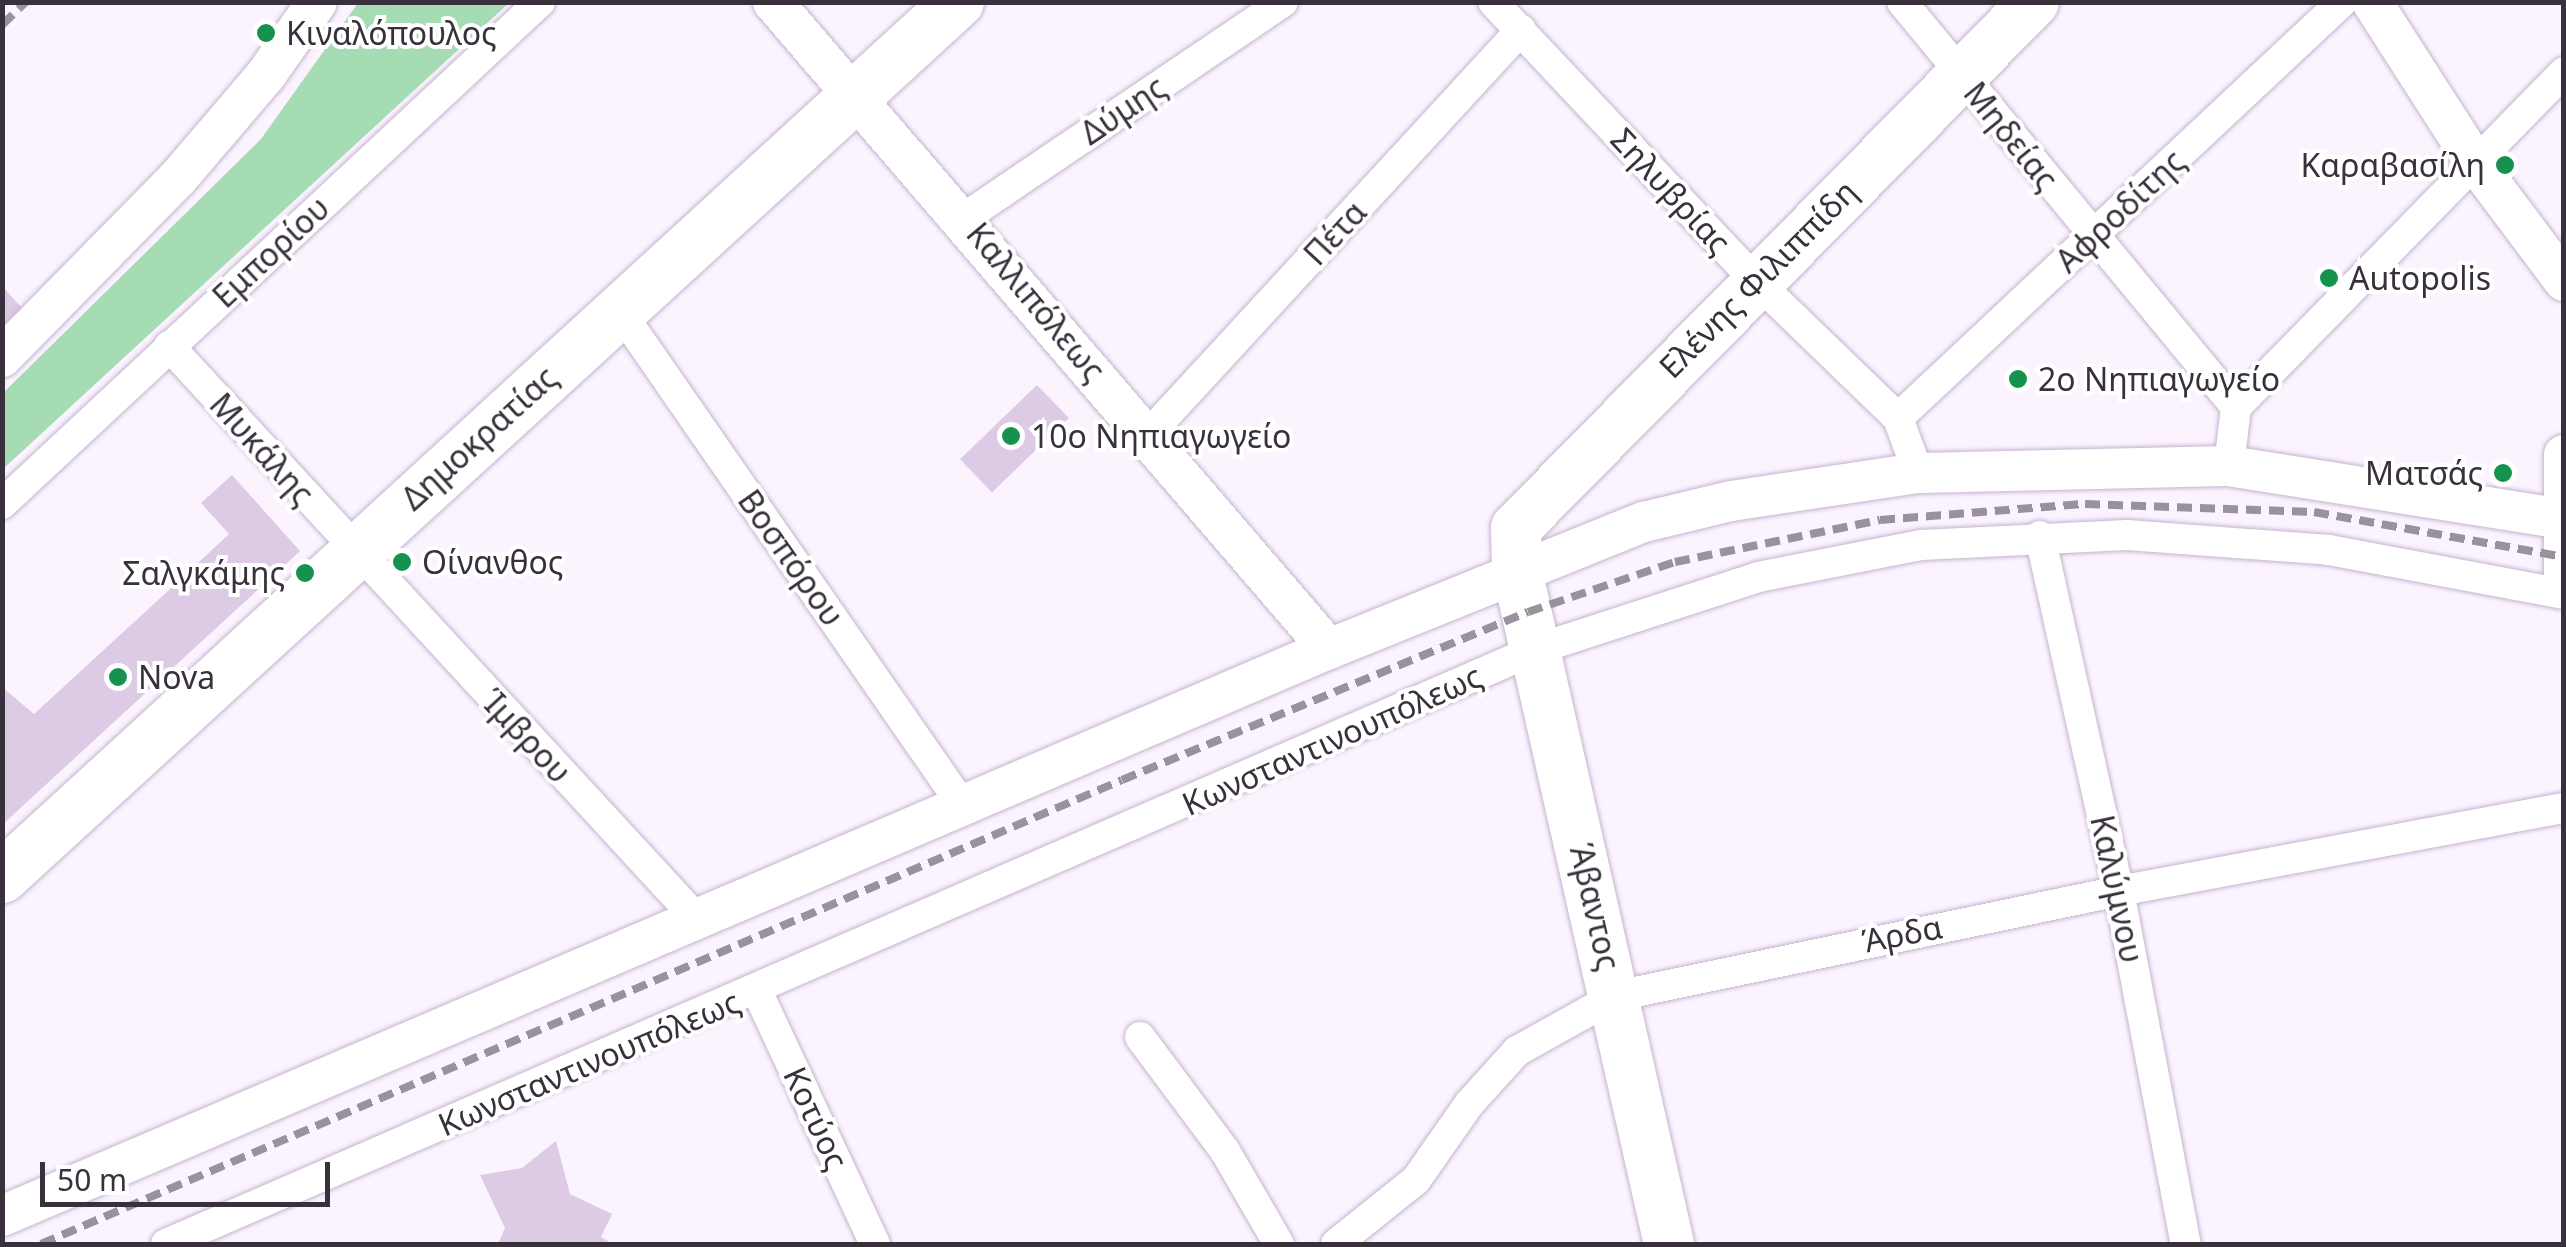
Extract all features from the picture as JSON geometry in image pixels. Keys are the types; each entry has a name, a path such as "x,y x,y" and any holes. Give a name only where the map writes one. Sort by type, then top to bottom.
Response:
{"highway":[{"name":"Δημοκρατίας","path":"2,877 958,2"}],"main road":[{"name":"Ελένης Φιλιππίδη","path":"1517,570 1513,538 1531,508 2034,2"},
{"name":"Άβαντος","path":"1517,570 1616,996 1668,1244"}],"street":[{"path":"2,357 178,178 266,75 316,2"},
{"name":"Εμπορίου","path":"2,504 540,2"},
{"name":"Καλλιπόλεως","path":"773,2 964,218 1329,649"},
{"name":"Δύμης","path":"964,218 1283,2"},
{"name":"Σηλυβρίας","path":"1493,2 1757,282 1898,418 1918,473"},
{"name":"Μηδείας","path":"1902,2 2236,407"},
{"name":"Αφροδίτης","path":"1898,418 2342,2"},
{"path":"2372,2 2474,161 2564,281"},
{"name":"Πέτα","path":"1148,435 1521,30"},
{"path":"2229,466 2236,407 2564,72"},
{"name":"Βοσπόρου","path":"619,310 963,806"},
{"name":"Μυκάλης","path":"169,346 354,552"},
{"path":"2,1216 1517,570 1684,512 1918,473 2229,466 2562,552 2564,455"},
{"name":"Κωνσταντινουπόλεως","path":"169,1244 1537,649 1797,568 1921,545 2040,536 2292,546 2397,559 2562,552"},
{"name":"Καλύμνου","path":"2040,536 2119,891 2186,1244"},
{"name":"Ίμβρου","path":"354,552 697,920"},
{"name":"Άρδα","path":"1336,1244 1416,1180 1469,1104 1517,1051 1616,996 2119,891 2564,808"},
{"name":"Κοτύος","path":"757,991 875,1244"},
{"path":"1140,1037 1226,1151 1279,1244"}],"green space":[{"path":"358,3 509,3 3,469 3,393 261,139"}],"building":[{"path":"2,286 22,308 2,326"},
{"name":"10ο Νηπιαγωγείο","path":"1037,385 1069,418 992,492 960,459"},
{"path":"232,475 300,551 2,825 2,687 34,714 169,590 229,534 201,503"},
{"path":"556,1141 570,1194 612,1214 601,1237 613,1244 498,1244 505,1228 480,1175 522,1168"}],"railway":[{"path":"2,25 26,2"},
{"path":"41,1244 1122,780 1528,612 1675,562 1880,520 2085,504 2314,512 2564,557"}],"place":[{"name":"Κιναλόπουλος","path":"266,33"},
{"name":"Καραβασίλη","path":"2505,165"},
{"name":"Autopolis","path":"2329,278"},
{"name":"2ο Νηπιαγωγείο","path":"2018,379"},
{"name":"10ο Νηπιαγωγείο","path":"1011,436"},
{"name":"Ματσάς","path":"2503,473"},
{"name":"Οίνανθος","path":"402,562"},
{"name":"Σαλγκάμης","path":"305,573"},
{"name":"Nova","path":"118,677"}]}
